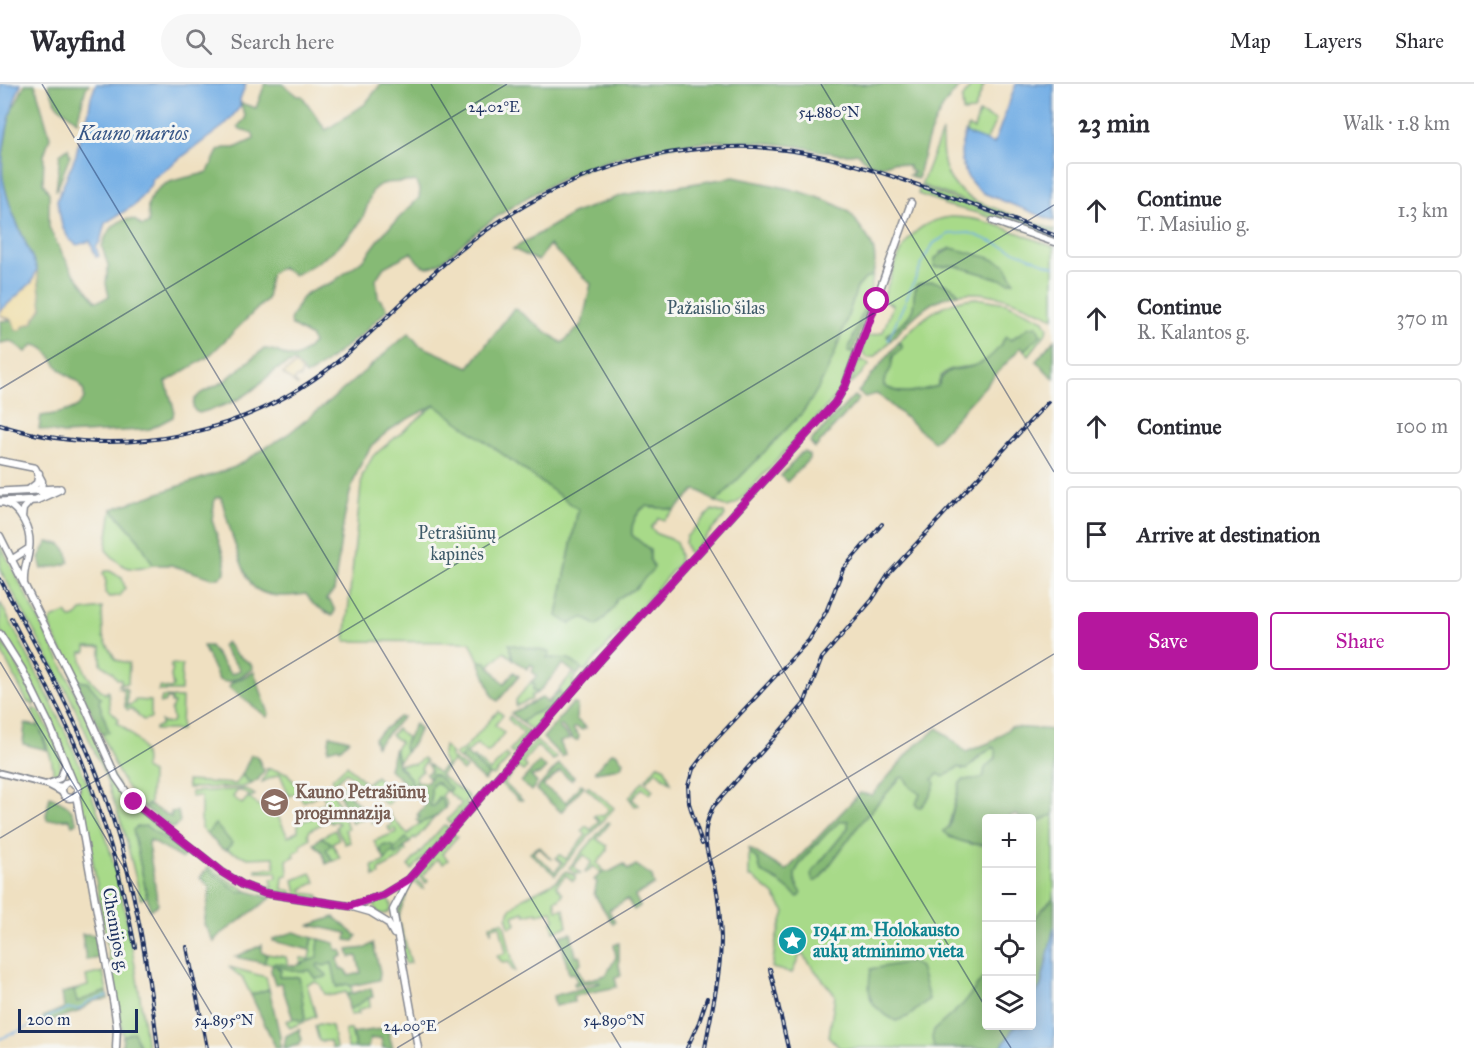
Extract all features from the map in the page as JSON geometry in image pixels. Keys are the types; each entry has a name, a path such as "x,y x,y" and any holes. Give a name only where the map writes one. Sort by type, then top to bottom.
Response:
{"highway":[{"path":"0,492 60,489"},
{"path":"2,502 29,501 60,489"}],"main road":[{"path":"0,536 78,691 121,785 141,809 222,872 249,888 264,893 349,906 387,916 394,909 409,879 598,662 835,403 845,386 911,203"},
{"path":"993,220 1054,242"},
{"path":"0,461 33,467 39,473 42,490 38,497 29,501 23,509 22,518"},
{"path":"27,491 37,483 39,473"},
{"path":"42,481 46,485 60,489"},
{"path":"2,502 15,507 29,537 30,546 23,578 25,586"},
{"path":"11,560 26,552 30,546"},
{"name":"Chemijos g.","path":"0,634 22,669 78,789 72,797 80,818 114,1006 117,1027 116,1048"},
{"path":"66,764 64,787 72,797"},
{"path":"64,787 74,784"},
{"path":"349,906 380,896 409,879"},
{"path":"380,896 390,898 394,909 398,943 418,1048"},
{"path":"380,896 372,905 378,915 391,927 398,943"}],"street":[{"path":"46,785 60,779 66,764"},
{"path":"0,773 46,785 64,787"}],"green space":[{"path":"25,84 35,84 50,137 44,155 43,183 49,193 49,227 72,271 96,301 109,296 106,284 108,265 102,247 109,231 118,223 128,219 135,220 142,226 148,224 148,205 158,189 165,184 208,172 218,151 224,148 235,148 254,139 253,134 238,126 245,119 240,103 256,108 265,84 283,84 298,96 302,96 326,130 365,104 381,84 962,84 949,99 934,125 917,179 909,175 914,173 909,166 893,162 882,166 870,164 857,153 840,154 795,146 731,141 691,143 648,150 586,168 525,198 473,235 437,265 427,267 422,265 412,252 384,267 376,279 378,297 388,309 361,335 312,373 306,375 294,362 273,372 251,392 239,399 199,413 195,411 194,400 201,393 223,382 264,349 293,357 298,356 313,343 311,337 291,325 290,320 301,299 307,293 333,282 365,258 383,234 419,198 420,190 415,181 383,184 373,191 362,219 341,244 313,265 294,275 282,268 273,273 269,280 267,299 208,357 166,382 174,409 173,417 150,429 63,434 39,429 41,416 57,414 80,404 84,398 78,382 63,372 47,351 39,346 33,345 26,352 11,341 0,343 0,321 12,320 16,330 24,326 42,308 37,269 10,206 1,166 11,108"},
{"path":"48,84 89,84 77,121 56,104"},
{"path":"972,84 984,85 974,111 963,112 962,99"},
{"path":"979,113 996,120 986,141 965,134 968,127 974,129"},
{"path":"942,132 944,163 957,188 975,201 1054,230 1054,233 921,185"},
{"path":"68,148 70,156 56,191 60,154"},
{"name":"Pažaislio šilas","path":"734,177 806,193 848,211 873,248 875,260 873,275 865,279 857,288 835,353 812,399 802,413 716,502 701,491 695,490 675,510 646,506 640,511 633,523 632,535 650,550 650,560 654,568 636,588 617,599 613,609 597,626 583,618 569,624 557,616 578,509 435,405 400,423 384,435 370,449 361,464 344,517 334,591 326,599 331,602 335,611 332,616 313,604 306,594 274,596 256,589 241,561 221,497 215,498 212,520 225,560 225,573 219,578 212,578 171,565 153,565 139,540 112,509 235,467 288,434 409,333 419,345 469,367 514,308 562,343 582,324 591,284 549,245 538,261 513,249 572,214 623,195"},
{"path":"920,187 1054,236 1054,240 978,213 944,205 944,203 918,194"},
{"path":"950,217 990,223 1054,247 1054,318 1020,303 996,296 959,294 946,284 940,283 918,284 909,316 888,334 891,340 875,357 865,356 862,349 866,337 883,332 893,305 884,301 883,298 904,246 921,227","holes":["951,248 1010,282 956,266 936,267 941,252"]},
{"path":"951,248 1005,264 1014,281 1010,282 956,266 934,267 935,258"},
{"path":"873,275 870,293 848,351 854,353 840,389 833,400 737,503 728,507 716,502 802,413 828,368 857,288 865,279"},
{"path":"932,281 950,286 959,294 939,300 921,311 891,340 888,334 911,312 918,284"},
{"path":"874,292 853,352 850,353 848,351 870,293"},
{"path":"976,298 1007,303 1044,320 1048,328 1046,333 1029,355 1024,350 1041,335 1018,334 1011,340 1004,339 996,352 982,362 947,371 941,377 938,386 917,392 905,392 884,386 900,342 897,343 905,335 923,319 942,307 964,299"},
{"path":"1037,326 1041,335 1024,350 1021,347 934,442 880,396 876,394 865,397 858,392 898,343 902,344 902,348 893,356 884,386 910,392 938,386 949,371 969,367 986,360 997,350 1006,336 1011,340 1029,327"},
{"path":"1054,339 1054,379 1036,361"},
{"path":"859,359 868,363 869,366 850,385"},
{"path":"854,396 859,399 815,448 810,442"},
{"name":"Petrašiūnų kapinės","path":"435,405 578,509 557,616 573,622 582,617 587,618 594,624 613,609 616,599 636,588 654,566 650,560 650,550 632,535 633,523 637,515 646,506 675,510 664,520 659,518 651,528 657,534 676,541 680,556 679,563 585,671 569,659 546,658 549,652 510,649 513,659 504,652 491,664 489,669 486,663 479,661 470,642 345,641 362,476 373,456"},
{"path":"804,452 809,455 809,459 787,482 781,476"},
{"path":"112,509 139,540 153,565 132,569 122,565 106,550"},
{"path":"712,510 724,513 725,516 691,553 688,552 686,537"},
{"path":"48,542 61,544 68,553 69,562 42,569 39,557"},
{"path":"0,544 63,667 122,792 136,810 185,851 146,826 134,834 147,897 141,899 124,831 104,773 71,699 0,569"},
{"path":"110,571 122,578 125,588 119,596 109,597 105,593 106,582 103,573"},
{"path":"0,602 61,722 103,826 127,919 147,1048 140,1048 134,1032 123,1036 87,828 78,800 80,786 74,779 62,744 36,692 0,630"},
{"path":"102,608 103,637 116,660 129,663 128,683 118,685 121,679 117,679 101,664 101,647 86,647 86,652 81,652 82,660 85,672 91,680 105,694 108,691 110,710 119,719 117,722 142,747 144,768 151,773 150,805 147,804 145,808 131,795 132,793 111,758 102,734 109,732 99,702 88,682 76,681 49,625 51,619 66,613 72,618 81,611"},
{"path":"0,639 15,662 35,702 33,706 31,702 28,703 0,649"},
{"path":"226,642 235,654 250,663 253,669 227,682 219,680 203,646 210,646 232,674 240,670 222,646"},
{"path":"509,644 550,652 547,658 569,659 582,669 577,675 563,664 538,693 533,690 534,683 531,682 537,676 532,671 534,667 531,664 527,669 513,659"},
{"path":"479,661 486,662 504,684 514,672 519,676 498,701 493,697"},
{"path":"171,664 182,665 181,691 158,691 160,687 170,689 173,687"},
{"path":"254,672 269,714 267,717 229,687 231,683"},
{"path":"572,674 576,677 572,681 575,684 534,729 530,729 522,722 531,715 552,706 558,691 547,703"},
{"path":"76,681 87,682 101,698 99,702 109,732 102,734"},
{"path":"531,682 534,683 533,690 537,693 531,696 532,699 516,706 516,700"},
{"path":"124,687 127,690 127,706 135,700 151,701 151,718 143,720 131,708 128,710 125,707 124,690 119,688"},
{"path":"559,691 563,695 552,706 531,715 522,722 511,713 542,698 548,703"},
{"path":"162,697 182,698 181,730 155,730 161,725 161,721 171,723 173,720 171,710 174,703 171,703 171,699 167,699 164,703 160,703"},
{"path":"573,703 577,705 576,719 586,728 573,729 579,736 578,740 574,740 561,725 559,727 570,739 560,742 565,754 562,757 543,738"},
{"path":"32,710 39,711 47,727 59,757 58,774 53,780 50,754"},
{"path":"498,711 503,715 495,725 504,733 488,753 477,744 460,759 454,755 464,749"},
{"path":"510,716 527,731 529,736 513,754 509,751 524,734 508,719"},
{"path":"399,717 403,717 376,746 374,738"},
{"path":"25,724 39,726 47,750 23,744"},
{"path":"415,724 420,728 413,744 405,752 404,745"},
{"path":"1011,727 1054,730 1054,814 1036,823 1036,814 982,814 982,845 958,840 943,831 949,827 960,783 963,780 983,778 985,768 996,757 993,747 978,757 967,770 958,767 944,777 938,774 933,779 935,784 930,796 921,807 917,807 916,804 920,794 910,787 904,777 900,778 862,821 820,878 813,881 811,875 813,871 848,828 848,821 840,821 814,846 797,869 795,879 802,893 798,897 761,872 758,860 749,852 749,848 786,871 860,793 872,795 915,746 938,728 966,752 989,743"},
{"path":"397,729 407,738 404,745 407,751 398,761 395,748 400,742 391,735"},
{"path":"330,735 349,740 340,749 338,747 328,750"},
{"path":"536,741 557,758 553,760 537,746 523,762 527,767 523,771 518,767 504,783 522,800 519,800 499,782"},
{"path":"444,746 452,754 450,757 466,768 463,771 452,761 440,775 469,797 465,802 468,805 451,824 447,820 462,804 448,792 450,789 431,775 430,778 426,774 431,771 427,764 438,773 446,765 442,758"},
{"path":"993,747 997,751 996,757 985,768 983,778 964,780 960,783 948,827 949,837 970,844 982,845 982,1030 1036,1030 1036,823 1054,814 1054,1048 840,1048 829,1037 835,995 801,953 792,973 772,968 776,940 785,912 774,895 749,877 749,852 758,860 761,872 800,896 801,893 795,879 797,869 814,846 840,821 848,821 848,828 813,871 820,878 862,821 900,778 904,776 910,787 920,794 938,774 949,774 959,767 963,770","holes":["910,962 929,999 909,1016 896,1021 892,966"]},
{"path":"395,748 398,766 410,778 413,786 417,782 428,782 431,774 436,775 451,788 448,792 436,782 432,784 430,806 434,806 438,797 441,798 445,808 435,817 420,823 416,820 420,817 417,815 427,803 389,769"},
{"path":"465,752 489,775 484,781 460,759"},
{"path":"612,752 616,753 623,762 622,765 619,768 596,772 595,771"},
{"path":"506,754 510,757 494,775 489,775 472,758 474,757 490,771"},
{"path":"251,755 257,756 264,771 258,780 251,784 242,775"},
{"path":"423,758 426,761 421,768 423,771 415,776 417,779 414,787 410,778 398,764 415,764"},
{"path":"539,762 546,768 540,774 531,776 537,783 531,791 521,782"},
{"path":"559,764 574,777 571,780 560,771 543,786 566,802 581,784 584,786 561,812 536,790"},
{"path":"658,764 665,768 671,783 656,771 647,781 646,779"},
{"path":"347,765 366,784 376,776 393,794 392,800 387,805 346,772 334,784 332,779"},
{"path":"266,768 287,773 301,791 289,796 280,774 262,782"},
{"path":"242,775 251,784 242,787 188,788 187,781 236,784"},
{"path":"643,781 653,790 650,794 642,788 632,799 639,805 635,806 629,798"},
{"path":"436,782 446,790 442,795 447,804 445,808 441,798 438,797 434,806 430,806 432,796 430,788"},
{"path":"328,784 330,789 303,802 300,796"},
{"path":"341,785 369,816 352,823 336,787"},
{"path":"588,786 614,808 555,875 530,853 539,846 552,860 538,847 533,853 555,872 562,863 556,858 560,855 566,859 586,835 582,830 586,826 591,830 599,821 594,816 603,816 609,809 586,788"},
{"path":"245,789 255,795 251,797 242,791 237,791 233,797 242,804 248,797 261,807 265,805 270,815 276,812 288,837 298,831 298,823 314,817 314,808 326,802 323,796 333,791 348,828 345,830 350,842 345,844 336,827 339,823 335,821 331,823 329,820 310,830 308,834 310,838 300,845 301,848 294,853 295,856 287,860 288,875 283,876 282,889 292,891 292,895 252,887 252,884 273,887 271,879 277,878 276,872 256,872 256,869 275,868 274,857 248,858 227,850 215,825 207,834 201,828 201,798 191,797 191,792"},
{"path":"50,796 68,806 77,823 72,825 70,819 47,820"},
{"path":"147,804 171,817 171,812 178,811 180,822 173,828 145,808"},
{"path":"389,812 408,834 420,823 435,817 416,839 414,837 410,842 406,838 397,848 381,847 380,852 374,841 397,832 395,829 390,831 388,827 392,825 388,817 372,823 371,820"},
{"path":"608,822 610,823 597,839 607,846 607,851 597,863 603,871 601,873 593,866 586,873 585,871 592,862 584,855 573,866 581,873 576,874 569,868"},
{"path":"215,824 232,843 227,850 222,849 207,834"},
{"path":"444,825 449,828 412,870 408,866"},
{"path":"146,826 187,853 182,859 150,840 148,844 158,904 150,910 133,830"},
{"path":"335,830 339,839 332,843 340,858 333,861 326,849 330,843 321,837"},
{"path":"453,833 457,837 442,854 448,860 443,864 437,859 422,876 428,881 426,883 416,874"},
{"path":"321,837 330,842 326,850 333,861 326,864 322,852 314,844"},
{"path":"406,838 410,842 396,856 394,851 385,860 381,847 393,846 394,849"},
{"path":"405,848 406,851 398,860 379,870 380,874 374,877 372,866 382,863 394,850 396,855"},
{"path":"624,864 628,870 636,865 652,876 654,885 635,896 640,906 634,910 627,899 609,910 615,922 613,924 594,894 597,882 594,880 603,871 609,872"},
{"path":"209,867 247,891 239,892 207,869"},
{"path":"207,869 239,892 247,891 271,898 217,937 214,942 204,924 210,888 200,878"},
{"path":"566,871 575,876 575,879 573,881 566,875 556,886 563,894 555,900 557,910 564,909 567,927 554,931 552,921 555,919 552,911 525,915 524,912 513,916 516,924 509,928 507,918 510,910 523,898 557,881"},
{"path":"311,873 316,882 302,889 303,893 318,895 320,899 298,897 294,880"},
{"path":"414,877 424,887 423,889 414,882 408,890 398,918 401,900"},
{"path":"1054,897 1054,927 1041,986 1036,994 1036,922 1036,917"},
{"path":"383,898 391,906 383,914 375,906"},
{"path":"334,917 357,936 354,941 346,940 347,933 310,925"},
{"path":"398,918 411,963 405,964"},
{"path":"502,922 515,971 512,970 509,962 503,963 497,956 506,953 500,925 492,927 491,933 490,925"},
{"path":"294,932 313,938 310,950 273,941 273,939"},
{"path":"571,933 576,956 580,955 581,963 577,966 583,981 606,975 616,957 614,945 619,943 621,975 615,977 617,987 573,996 574,1002 555,1006 553,996 600,983 599,981 575,986 574,983 577,982 575,973 569,974 560,936"},
{"path":"82,934 98,935 99,958 86,960"},
{"path":"313,938 319,939 317,958 300,964 301,958 309,959"},
{"path":"319,939 335,943 336,949 342,951 343,956 338,958 340,969 346,970 349,976 361,973 357,956 350,957 348,950 366,948 373,943 380,972 379,980 337,987 332,963 324,966 318,964 317,966 327,975 316,979 310,970 300,972 276,966 281,971 279,977 299,977 305,1018 293,1019 281,983 275,984 271,971 272,965 275,963 295,966 317,958"},
{"path":"262,945 262,953 267,954 264,963 235,957"},
{"path":"267,954 286,957 288,965 264,963"},
{"path":"910,962 920,967 929,999 909,1016 896,1021 880,1011 872,1001 869,987 871,969"},
{"path":"318,963 332,963 337,987 347,984 351,986 352,992 347,995 346,992 325,994 320,984 315,982 307,984 316,1016 290,1028 286,1021 305,1018 299,977 279,977 281,971 276,966 304,972"},
{"path":"229,967 266,977 269,989 251,995 243,979"},
{"path":"103,972 107,991 77,1002 74,990 88,986 86,976"},
{"path":"982,979 982,1030 1012,1030 1001,1048 934,1048 932,1038 934,1030 963,1004"},
{"path":"371,988 373,997 349,1009 347,995"},
{"path":"269,989 280,1036 280,1048 276,1048 251,995"},
{"path":"74,990 77,1002 107,991 108,999 94,1001 77,1012 46,1022 43,1017 64,1008 62,993"},
{"path":"369,997 370,1006 358,1010 359,1014 350,1015 349,1009"},
{"path":"319,1024 332,1026 336,1048 332,1048 330,1041 319,1041 315,1026"},
{"path":"387,1028 393,1048 383,1048 381,1038 370,1039 368,1048 355,1048 353,1033"},
{"path":"299,1029 302,1040 299,1045 284,1048 286,1036"},
{"path":"351,1029 355,1048 348,1048 345,1031"},
{"path":"134,1032 140,1048 122,1048 123,1036"}],"sand":[{"path":"37,269 42,308 32,323 21,330 16,330 12,320 0,315 0,311 32,282"},
{"path":"296,364 302,371 300,378 294,380 298,386 283,374"}],"water":[{"path":"0,84 21,84 7,130 2,167 5,190 37,269 32,282 0,311"},
{"name":"Kauno marios","path":"96,84 246,84 240,99 240,107 225,125 151,180 152,183 135,205 105,223 100,242 96,247 99,256 96,257 90,241 77,245 69,239 62,226 57,200 76,155 82,126 88,115"},
{"path":"1016,84 1054,84 1054,221 983,193 970,181 963,167 961,151 965,133 994,144"},
{"path":"1054,927 1054,1048 1001,1048 1012,1030 1036,1030 1036,994 1041,986"}],"waterway":[{"path":"888,340 925,257 934,243 949,234 970,233 1054,267"},
{"path":"44,1019 67,1009 79,1009 89,1001 107,996"},
{"path":"0,1039 42,1021"}],"railway":[{"path":"0,425 46,436 92,441 138,441 183,434 228,422 270,405 310,381 348,353 457,252 497,223 524,206 579,179 608,168 668,153 699,149 755,147 826,157 918,185 1054,235"},
{"path":"705,1048 721,952 718,900 705,838 708,818 713,807 804,704 822,658 872,600 890,572 1048,402"},
{"path":"702,844 689,803 688,786 693,769 712,744 809,640 826,612 843,569 882,524"},
{"path":"0,579 67,706 101,785 112,817 137,915 158,1048"},
{"path":"11,618 77,749 111,846 135,947"},
{"path":"187,947 207,1048"},
{"path":"770,969 788,1048"},
{"path":"687,1048 707,998"}],"place":[{"name":"Kauno Petrašiūnų progimnazija","path":"274,802"},
{"name":"1941 m. Holokausto aukų atminimo vieta","path":"792,940"}],"route":[{"path":"134,802 222,872 243,885 264,893 349,906 383,895 409,879 589,672 835,403 845,386 877,301"}]}
